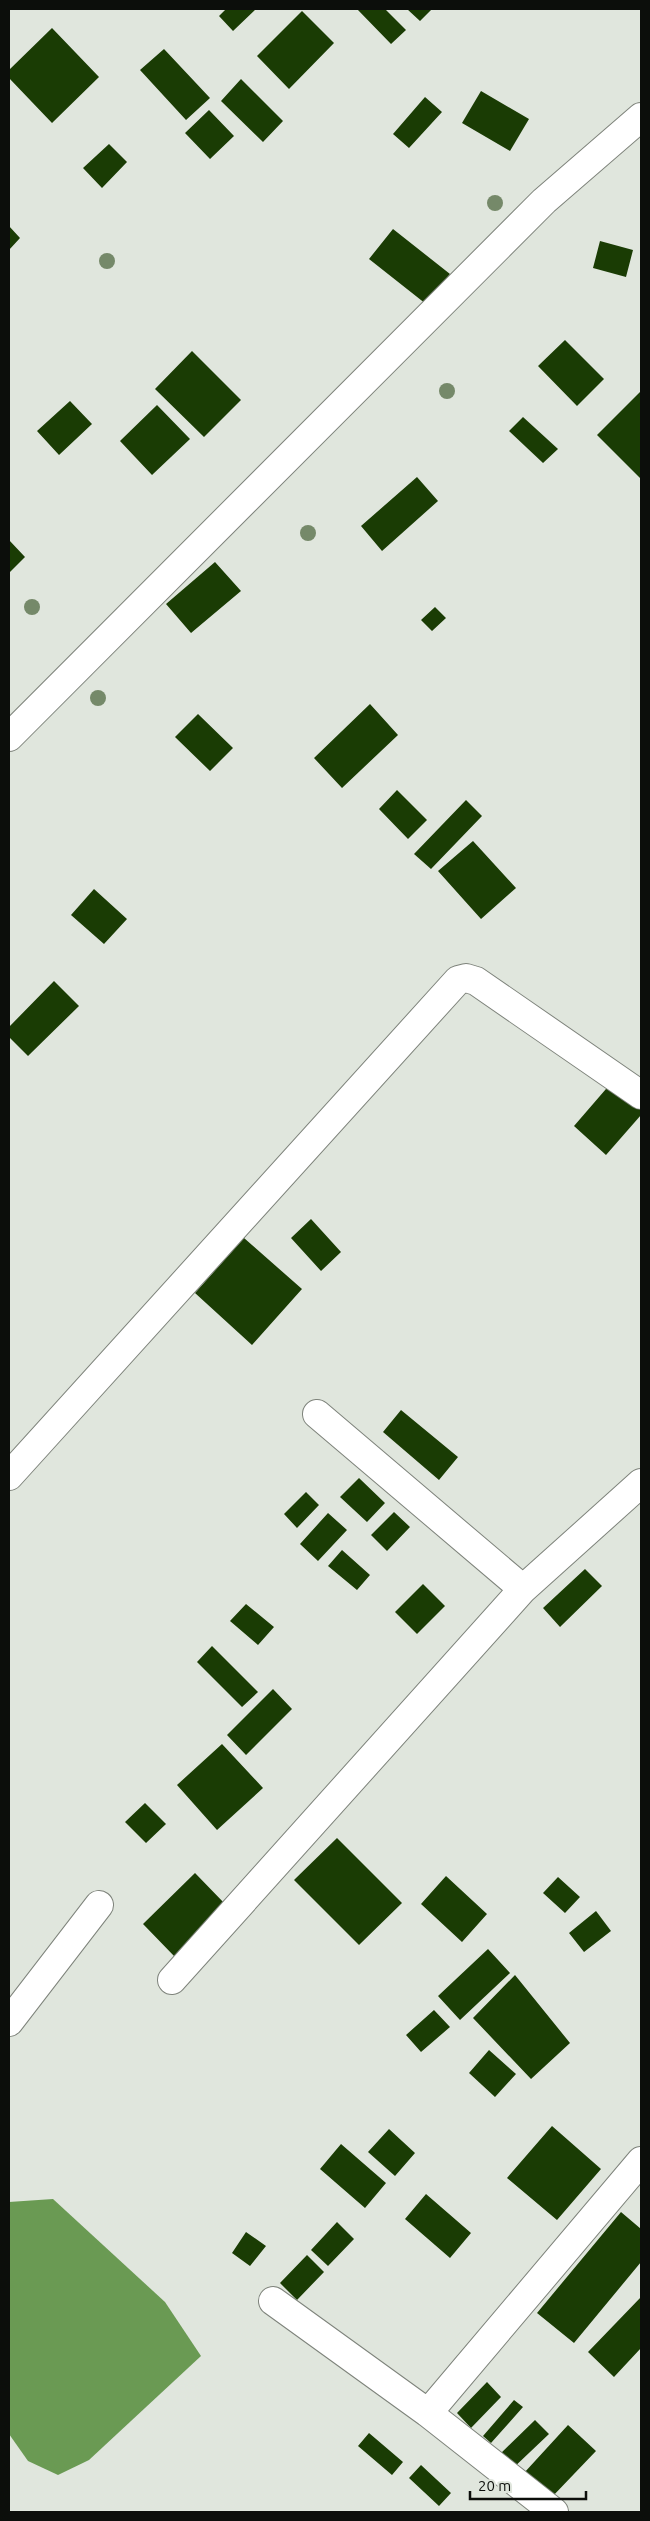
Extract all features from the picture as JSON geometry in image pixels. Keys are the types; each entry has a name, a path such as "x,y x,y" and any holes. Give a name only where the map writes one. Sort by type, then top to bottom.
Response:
{"street":[{"path":"9,738 544,201 641,117"},
{"path":"9,1476 458,980 466,978 476,981 641,1095"},
{"path":"317,1414 522,1589"},
{"path":"172,1980 522,1589 641,1483"},
{"path":"9,2022 99,1905"},
{"path":"428,2413 641,2160"},
{"path":"272,2300 428,2413 554,2512"}],"shaded area":[{"path":"53,2199 165,2302 201,2356 89,2460 58,2475 28,2461 9,2434 9,2202"}],"building":[{"path":"226,9 256,9 233,31 219,16"},
{"path":"357,9 385,9 406,30 391,44"},
{"path":"407,9 432,9 420,21"},
{"path":"302,11 334,43 289,89 257,56"},
{"path":"52,28 99,77 52,123 9,78 9,70"},
{"path":"164,49 210,98 186,120 140,70"},
{"path":"241,79 283,121 263,142 221,101"},
{"path":"481,91 529,119 510,151 462,123"},
{"path":"425,97 442,112 409,148 393,134"},
{"path":"209,110 234,136 210,159 185,133"},
{"path":"109,144 127,162 102,188 83,168"},
{"path":"9,226 20,238 9,250"},
{"path":"393,229 450,274 426,304 369,259"},
{"path":"600,241 633,250 626,277 593,268"},
{"path":"565,340 604,379 577,406 538,366"},
{"path":"192,351 241,400 204,437 155,389"},
{"path":"641,391 641,479 597,435"},
{"path":"70,401 92,424 59,455 37,431"},
{"path":"157,405 190,439 152,475 120,441"},
{"path":"523,417 558,449 543,463 509,431"},
{"path":"417,477 438,501 382,551 361,526"},
{"path":"9,540 25,557 9,573"},
{"path":"215,562 241,591 191,633 166,604"},
{"path":"435,607 446,618 432,631 421,620"},
{"path":"370,704 398,735 342,788 314,758"},
{"path":"198,714 233,748 210,771 175,737"},
{"path":"397,790 427,820 408,839 379,809"},
{"path":"466,800 482,816 431,869 414,854"},
{"path":"473,841 516,888 481,919 438,871"},
{"path":"94,889 127,919 104,944 71,915"},
{"path":"54,981 79,1006 28,1056 9,1037 9,1027"},
{"path":"612,1082 641,1108 641,1115 606,1155 574,1126"},
{"path":"311,1219 341,1252 321,1271 291,1238"},
{"path":"244,1238 302,1289 252,1345 195,1293"},
{"path":"401,1410 458,1457 439,1480 383,1432"},
{"path":"359,1478 385,1503 367,1522 340,1497"},
{"path":"306,1492 319,1505 297,1528 284,1514"},
{"path":"394,1512 410,1527 387,1551 371,1535"},
{"path":"328,1513 347,1530 318,1561 300,1544"},
{"path":"342,1550 370,1575 357,1590 328,1566"},
{"path":"585,1569 602,1586 560,1627 543,1608"},
{"path":"423,1584 445,1606 417,1634 395,1612"},
{"path":"246,1604 274,1627 258,1645 230,1621"},
{"path":"212,1646 258,1692 242,1707 197,1662"},
{"path":"273,1689 292,1709 246,1755 227,1735"},
{"path":"222,1744 263,1788 217,1830 177,1785"},
{"path":"145,1803 166,1824 146,1843 125,1822"},
{"path":"337,1838 402,1903 359,1945 294,1880"},
{"path":"195,1873 227,1906 175,1957 143,1924"},
{"path":"446,1876 487,1914 462,1942 421,1904"},
{"path":"558,1877 580,1897 565,1913 543,1893"},
{"path":"596,1911 611,1931 584,1952 569,1933"},
{"path":"488,1949 510,1973 460,2020 438,1996"},
{"path":"515,1975 570,2043 531,2079 473,2018"},
{"path":"434,2010 450,2027 421,2052 406,2035"},
{"path":"489,2050 516,2074 495,2097 469,2073"},
{"path":"552,2126 601,2169 557,2220 507,2178"},
{"path":"389,2129 415,2153 395,2176 368,2152"},
{"path":"341,2144 386,2183 365,2208 320,2169"},
{"path":"426,2194 471,2233 450,2258 405,2219"},
{"path":"621,2212 641,2229 641,2262 574,2343 537,2313"},
{"path":"337,2222 354,2239 328,2266 311,2250"},
{"path":"246,2232 266,2246 250,2266 232,2253"},
{"path":"307,2255 324,2272 297,2300 280,2283"},
{"path":"641,2297 641,2348 614,2377 588,2352"},
{"path":"487,2382 501,2397 471,2428 457,2413"},
{"path":"514,2400 523,2407 491,2443 483,2436"},
{"path":"535,2420 549,2434 510,2471 497,2457"},
{"path":"568,2425 596,2451 551,2498 524,2473"},
{"path":"369,2433 403,2462 392,2475 358,2446"},
{"path":"421,2465 451,2493 439,2506 409,2478"}]}
